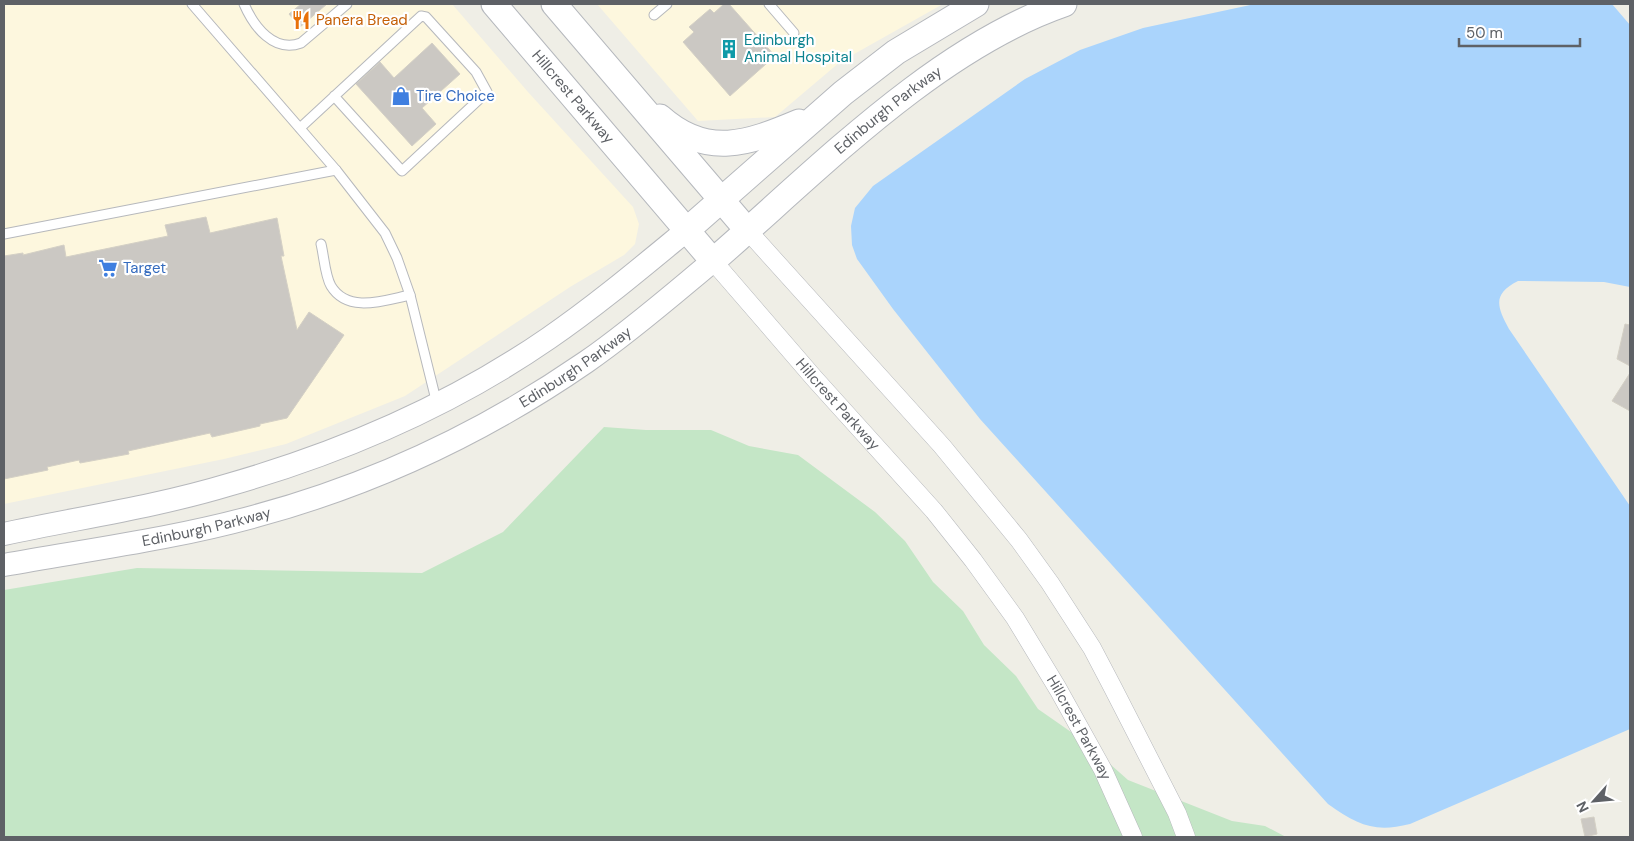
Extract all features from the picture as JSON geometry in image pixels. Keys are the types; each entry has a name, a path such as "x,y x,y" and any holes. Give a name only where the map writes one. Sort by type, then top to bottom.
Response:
{"main road":[{"name":"Hillcrest Parkway","path":"494,4 713,261"},
{"path":"554,4 748,230"},
{"path":"687,230 816,115 896,52 976,4"},
{"path":"1011,27 1034,4"},
{"name":"Edinburgh Parkway","path":"713,261 891,106 946,66 1011,27 1064,4"},
{"path":"622,84 664,121 683,133 703,140 725,144 758,139 816,115"}],"street":[{"path":"4,534 227,486 366,436 437,404 497,371 556,334 596,305 687,230"},
{"path":"748,230 942,446 1039,569 1092,648 1173,804 1186,837"},
{"name":"Edinburgh Parkway","path":"4,565 227,524 311,499 396,467 483,425 556,382 608,346 713,261"},
{"name":"Hillcrest Parkway","path":"713,261 814,378 934,511 973,560 1015,618 1058,689 1102,770 1133,837"}],"lane":[{"path":"192,4 336,170 384,233 397,258 410,294 437,404"},
{"path":"244,4 249,15 269,38 284,47 301,43 347,4"},
{"path":"654,15 667,4"},
{"path":"769,4 794,33"},
{"path":"300,128 334,96 420,16 426,17 476,72 487,92 402,172 334,96"},
{"path":"4,234 336,170"},
{"path":"321,244 330,286 342,298 361,304 410,294"}],"shaded area":[{"path":"4,4 452,4 528,92 633,207 639,224 635,244 624,255 570,287 405,396 286,444 224,459 4,504"},
{"path":"597,4 943,4 840,62 775,117 698,121"}],"green space":[{"path":"604,427 646,430 711,430 749,446 798,455 875,512 905,541 933,582 963,611 984,645 1016,676 1038,709 1084,741 1128,780 1232,821 1265,826 1286,837 4,837 4,590 137,568 422,573 503,532"}],"water":[{"path":"1255,4 1612,4 1630,25 1630,287 1604,282 1518,281 1504,291 1499,302 1509,329 1630,506 1630,729 1410,824 1397,827 1376,827 1358,822 1328,804 980,419 893,309 857,259 852,245 851,226 855,208 873,186 1025,79 1080,50 1143,28"}],"building":[{"name":"Panera Bread","path":"301,4 327,4 300,27 289,14"},
{"name":"Edinburgh Animal Hospital","path":"724,4 729,4 775,56 730,96 683,42 694,32 689,27 710,9 714,13"},
{"name":"Tire Choice","path":"432,43 460,74 422,108 436,124 412,146 356,84 380,62 394,78"},
{"path":"206,217 210,233 277,218 284,256 281,256 297,330 309,312 344,335 287,418 212,437 210,433 128,451 129,454 80,463 79,460 47,467 48,470 4,479 4,256 23,253 23,255 64,245 66,257 168,236 165,225"},
{"path":"1625,324 1630,325 1630,366 1617,359"},
{"path":"1630,373 1630,411 1612,401"},
{"path":"1594,817 1597,834 1585,837 1581,819"}],"place":[{"name":"Panera Bread","path":"301,20"},
{"name":"Edinburgh Animal Hospital","path":"729,49"},
{"name":"Tire Choice","path":"401,96"},
{"name":"Target","path":"108,268"}]}
